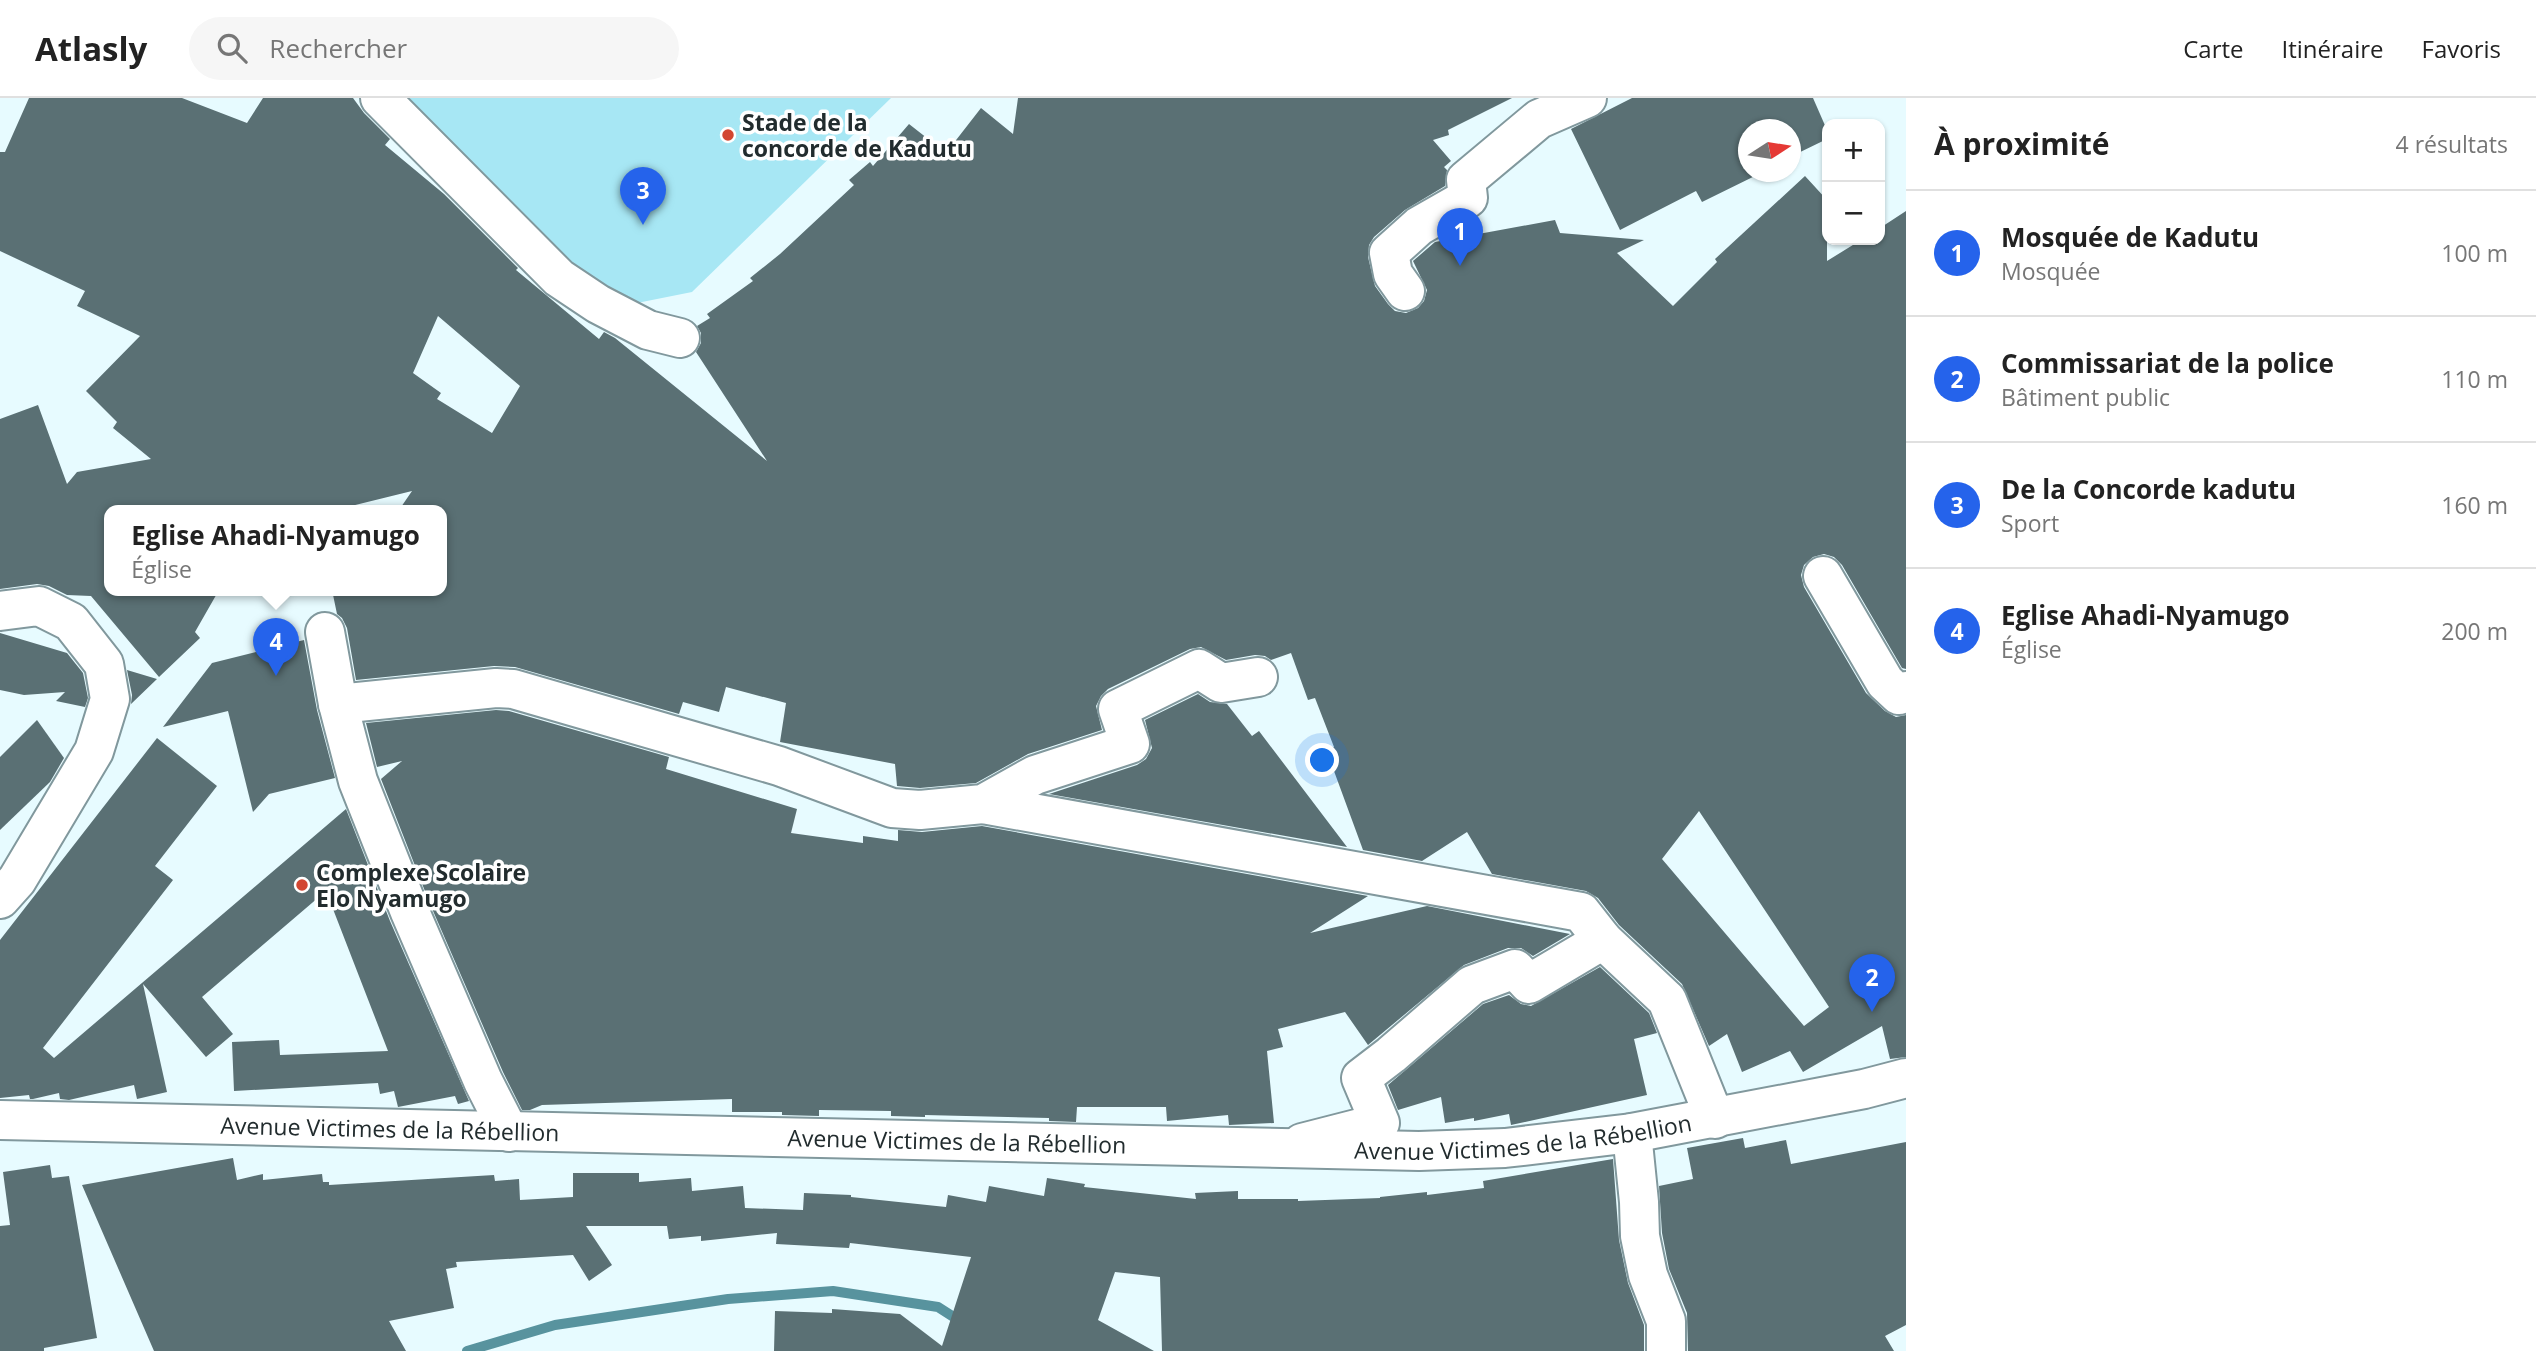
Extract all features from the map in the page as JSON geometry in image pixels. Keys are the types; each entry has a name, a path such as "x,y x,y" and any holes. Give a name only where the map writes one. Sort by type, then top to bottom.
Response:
{"main road":[{"path":"380,98 559,278 598,304 648,330 680,338"},
{"path":"1405,290 1393,274 1389,253 1419,226 1468,198 1466,180 1539,119 1587,98"},
{"path":"1823,576 1885,682 1899,695 1906,691"},
{"path":"0,611 39,606 71,622 104,664 110,698 94,751 17,880 0,899"},
{"path":"325,632 338,705 358,781 379,839 483,1081 509,1132"},
{"path":"983,804 1035,775 1129,744 1118,709 1199,669 1221,683 1258,677"},
{"path":"338,705 496,688 513,689 779,766 892,808 920,810 983,804 1581,912 1603,940 1667,1000 1715,1119"},
{"path":"1285,1147 1380,1124 1361,1078 1472,985 1515,969 1529,984 1603,940"},
{"name":"Avenue Victimes de la Rébellion","path":"0,1120 1419,1151 1505,1148 1632,1133 1715,1119 1906,1078"},
{"path":"1632,1133 1640,1236 1648,1275 1666,1321 1666,1351"}],"shaded area":[{"path":"404,98 891,98 692,292 632,304 559,257"}],"building":[{"path":"29,98 182,98 247,123 263,98 353,98 390,139 385,145 444,194 518,268 516,270 599,339 604,332 615,338 767,461 696,352 701,343 701,333 697,326 710,318 707,314 753,281 750,278 780,254 854,185 849,180 870,162 873,166 909,124 946,153 981,108 1013,134 1018,98 1512,98 1448,130 1449,135 1433,140 1451,161 1444,167 1447,170 1445,186 1405,210 1374,237 1369,245 1368,257 1375,286 1395,311 1406,313 1418,308 1424,301 1427,290 1413,261 1435,242 1555,220 1560,233 1644,240 1617,253 1673,306 1717,262 1715,259 1805,176 1822,195 1822,245 1827,245 1827,261 1853,245 1885,245 1885,225 1906,211 1906,669 1902,668 1842,565 1834,557 1824,554 1813,557 1804,565 1801,575 1804,587 1866,693 1885,711 1896,717 1906,715 1906,1057 1890,1059 1882,1026 1803,1072 1790,1051 1742,1072 1727,1034 1709,1046 1682,984 1619,925 1598,898 1586,891 1492,874 1467,832 1422,861 1363,850 1327,752 1334,747 1315,698 1308,700 1291,653 1271,660 1255,655 1226,660 1201,647 1190,649 1108,689 1096,706 1102,730 1028,754 976,783 920,788 897,786 895,764 780,742 786,703 726,687 719,712 683,702 679,714 515,667 494,666 356,680 347,628 337,614 333,596 447,596 447,505 402,505 412,491 355,505 104,505 104,596 216,596 195,632 200,638 159,677 91,596 67,595 49,586 37,584 0,589 0,419 38,405 67,484 77,472 151,459 113,428 117,422 86,391 140,336 77,306 85,291 0,251 0,152 5,152","holes":["438,316 520,386 492,433 437,399 441,393 413,373","1699,811 1829,1007 1804,1026 1662,859"]},
{"path":"1632,98 1813,98 1822,119 1822,141 1801,152 1801,119 1738,119 1738,182 1743,182 1702,202 1696,191 1620,230 1571,129"},
{"path":"0,633 67,653 83,673 88,698 85,707 56,701 65,692 24,695 0,690"},
{"path":"304,640 317,710 335,778 269,794 253,812 228,711 163,727 212,663"},
{"path":"127,670 157,679 131,704 132,695"},
{"path":"1198,694 1210,702 1227,704 1252,736 1259,731 1347,847 1049,794 1137,765 1146,759 1152,748 1145,720"},
{"path":"509,711 669,757 666,769 797,809 791,833 863,843 863,836 898,841 898,830 922,832 982,826 1368,896 1310,933 1427,906 1570,934 1533,956 1521,948 1508,948 1464,965 1368,1045 1345,1012 1278,1029 1283,1047 1267,1051 1274,1123 1229,1125 1228,1115 1167,1121 1166,1107 1077,1107 1076,1122 1049,1121 1049,1118 891,1116 891,1111 819,1110 819,1116 782,1115 782,1112 732,1112 732,1099 542,1105 522,1110 430,904 381,779 402,761 377,767 366,723"},
{"path":"37,720 64,758 50,782 0,830 0,757"},
{"path":"157,738 217,786 155,866 173,880 43,1048 54,1058 346,809 390,921 469,1101 458,1104 455,1096 398,1107 394,1091 380,1094 378,1083 234,1091 232,1042 279,1040 280,1055 388,1051 326,891 202,997 233,1034 206,1057 143,984 167,1092 137,1099 134,1085 69,1100 60,1099 59,1093 33,1099 30,1099 29,1095 0,1098 0,940"},
{"path":"1600,967 1649,1013 1657,1033 1634,1039 1647,1095 1511,1125 1509,1114 1445,1123 1441,1097 1398,1110 1388,1085 1483,1004 1509,995 1521,1004 1531,1006"},
{"path":"1743,1138 1745,1148 1786,1140 1791,1164 1906,1142 1906,1325 1885,1336 1894,1351 1688,1351 1687,1313 1669,1269 1662,1233 1659,1186 1693,1179 1687,1148"},
{"path":"233,1158 237,1180 263,1174 263,1180 322,1174 323,1182 329,1182 329,1185 494,1175 495,1181 519,1179 520,1200 573,1197 573,1173 639,1173 639,1182 691,1178 692,1191 743,1186 745,1208 803,1210 804,1193 851,1195 946,1207 948,1195 986,1202 989,1186 1044,1196 1047,1178 1085,1184 1084,1187 1196,1199 1195,1193 1238,1191 1238,1199 1298,1201 1380,1198 1484,1188 1483,1181 1613,1159 1619,1240 1628,1283 1644,1325 1644,1351 1162,1351 1160,1277 1115,1272 1098,1320 1154,1351 774,1351 775,1311 832,1313 832,1309 900,1314 942,1346 971,1257 850,1243 849,1248 776,1244 777,1233 701,1241 701,1236 669,1239 667,1226 586,1226 612,1265 589,1281 573,1255 456,1262 457,1267 446,1269 454,1308 389,1321 406,1351 154,1351 82,1185"},
{"path":"50,1165 52,1178 69,1176 97,1338 44,1348 44,1351 0,1351 0,1226 10,1225 3,1172"}],"waterway":[{"path":"467,1351 555,1325 728,1299 833,1291 938,1307 963,1323"}],"place":[{"name":"Stade de la concorde de Kadutu","path":"728,135"},
{"name":"De la Concorde kadutu","path":"643,225"},
{"name":"Mosquée de Kadutu","path":"1460,266"},
{"name":"Eglise Ahadi-Nyamugo","path":"276,676"},
{"name":"Complexe Scolaire Elo Nyamugo","path":"302,885"},
{"name":"Commissariat de la police","path":"1872,1012"}]}
